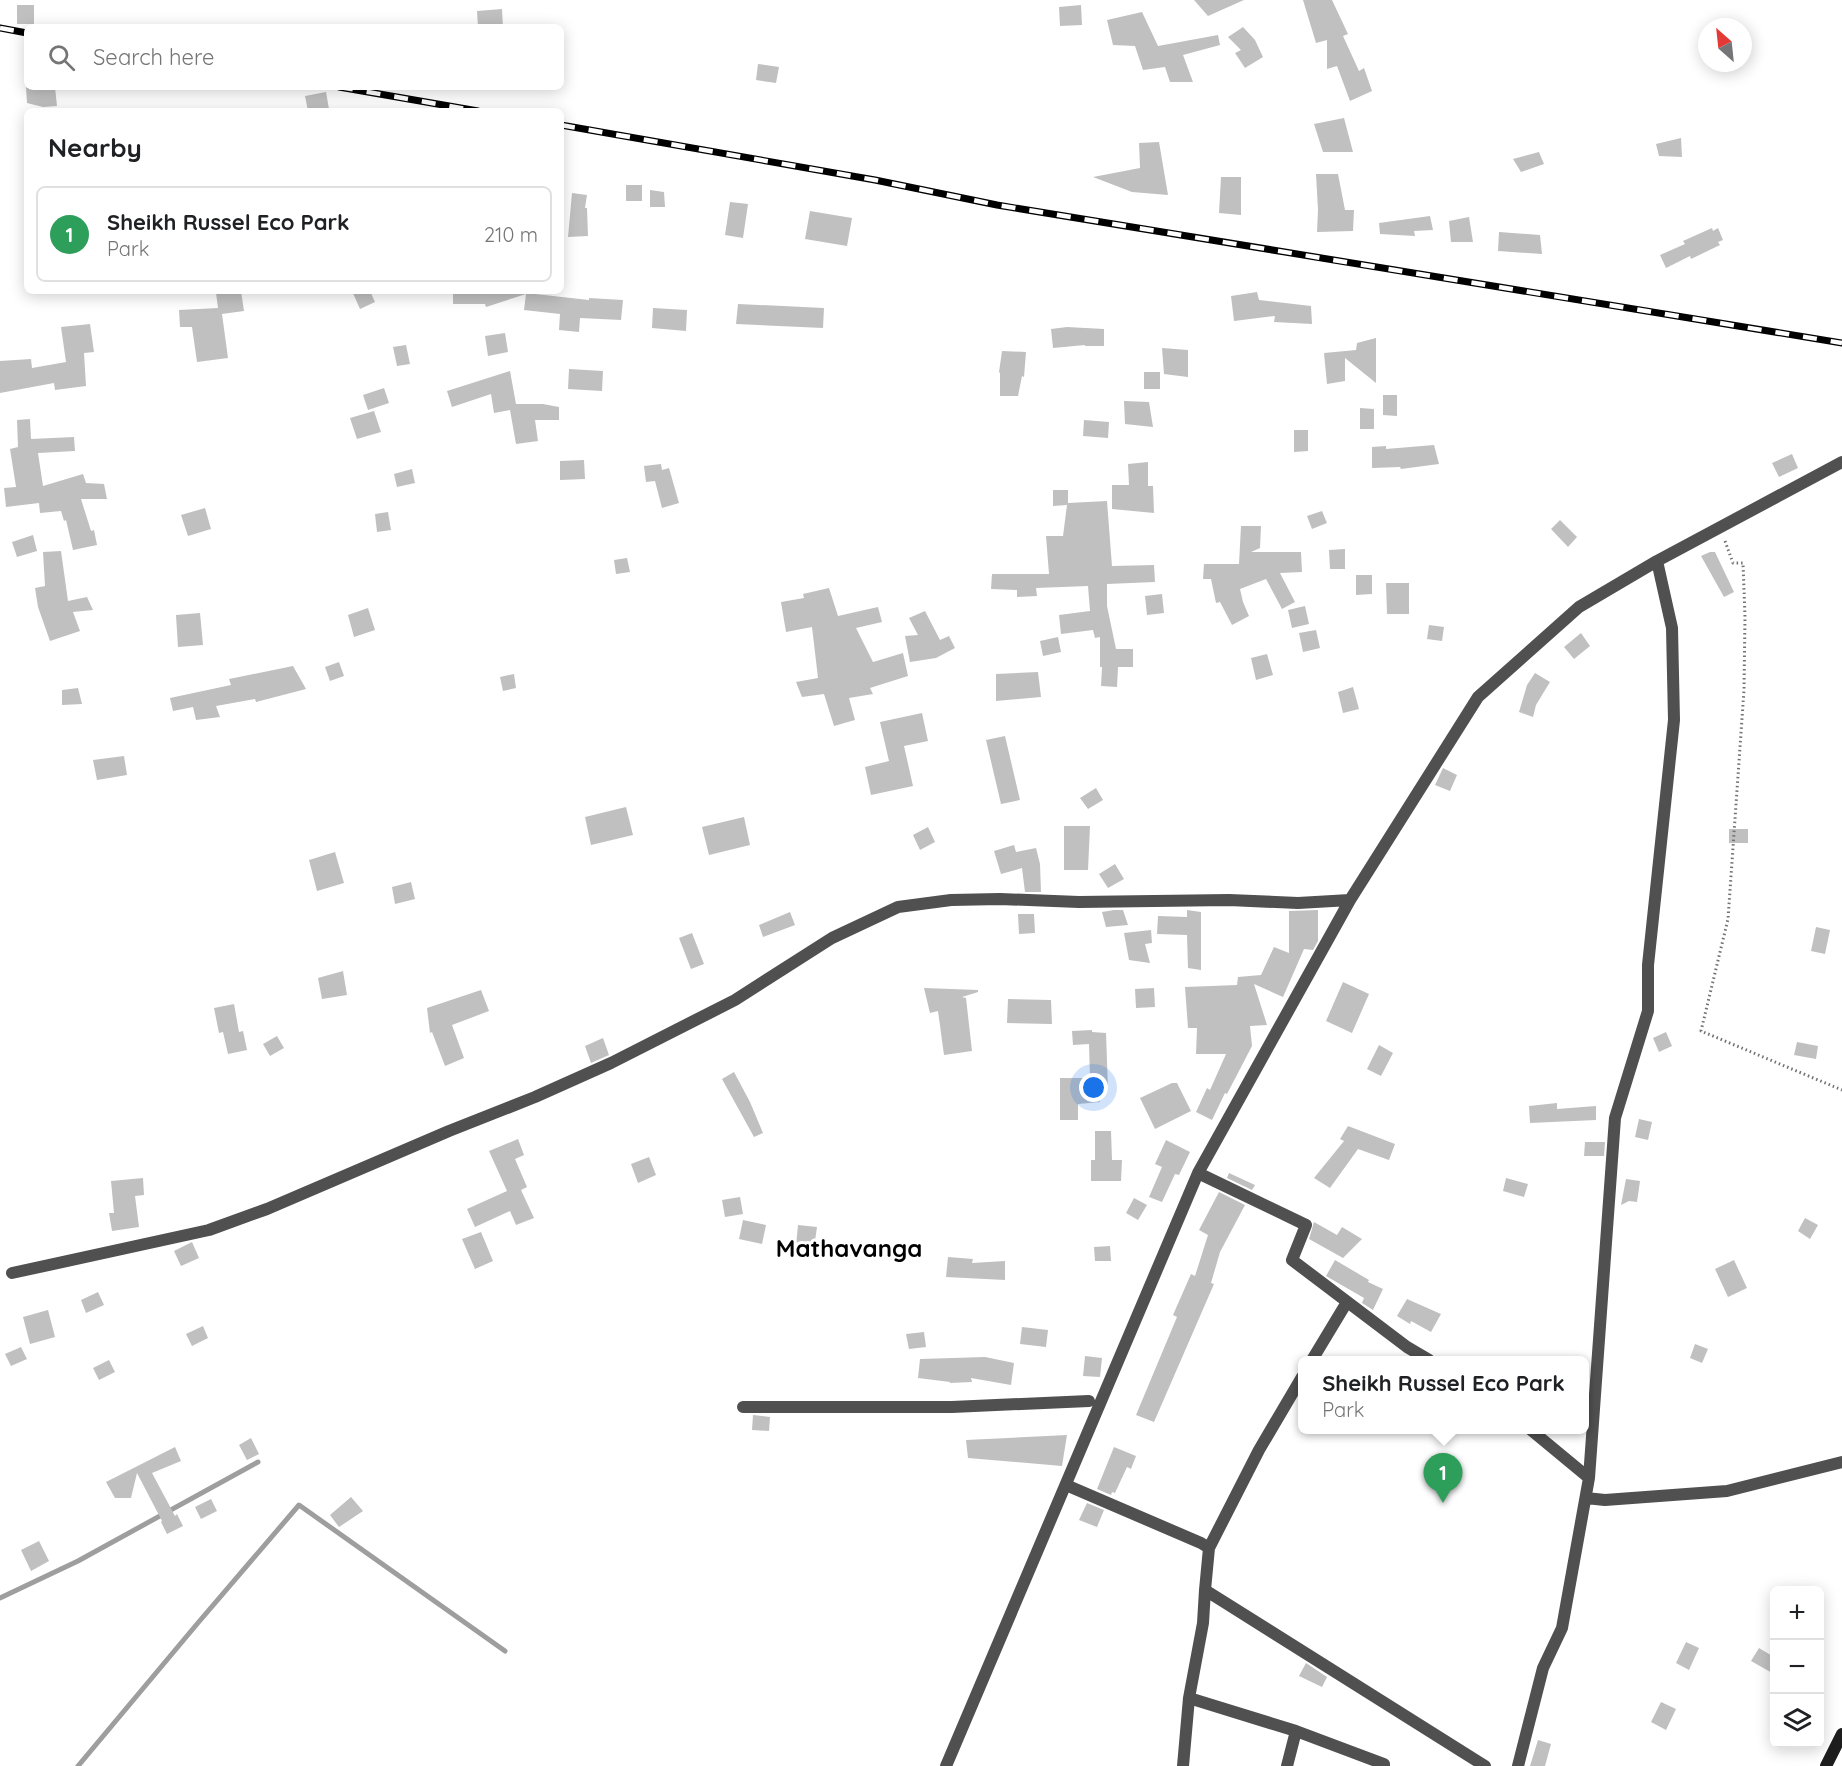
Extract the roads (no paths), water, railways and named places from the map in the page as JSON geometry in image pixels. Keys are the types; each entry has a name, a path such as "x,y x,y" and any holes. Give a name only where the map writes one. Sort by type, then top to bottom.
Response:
{"street":[{"path":"946,1766 1198,1173 1350,900 1478,697 1579,607 1657,561 1842,462"},
{"path":"1518,1766 1543,1668 1562,1628 1586,1498 1615,1118 1648,1011 1648,965 1674,720 1672,628 1657,561"},
{"path":"12,1273 209,1230 267,1209 611,1063 735,1000 832,938 898,907 951,900 1000,899 1079,902 1229,900 1298,903 1350,900"},
{"path":"1198,1173 1306,1226 1292,1260 1422,1356"},
{"path":"1314,1356 1347,1302"},
{"path":"1183,1766 1189,1698 1203,1623 1209,1548 1259,1450 1298,1384"},
{"path":"743,1407 952,1407 1089,1401"},
{"path":"1537,1434 1589,1478"},
{"path":"1586,1498 1605,1500 1727,1491 1842,1462"},
{"path":"1065,1485 1209,1548"},
{"path":"1206,1590 1485,1766"},
{"path":"1189,1698 1296,1731 1384,1764 1384,1766"},
{"path":"1287,1766 1296,1731"},
{"path":"1826,1766 1842,1734"}],"waterway":[{"path":"0,1598 78,1561 258,1462"},
{"path":"78,1766 299,1505 505,1651"}],"railway":[{"path":"0,28 24,32"},
{"path":"356,90 461,108"},
{"path":"564,126 875,180 997,205 1842,343"}],"place":[{"name":"Sheikh Russel Eco Park","path":"1443,1503"}],"district":[{"name":"Mathavanga","path":"849,1248"}]}
